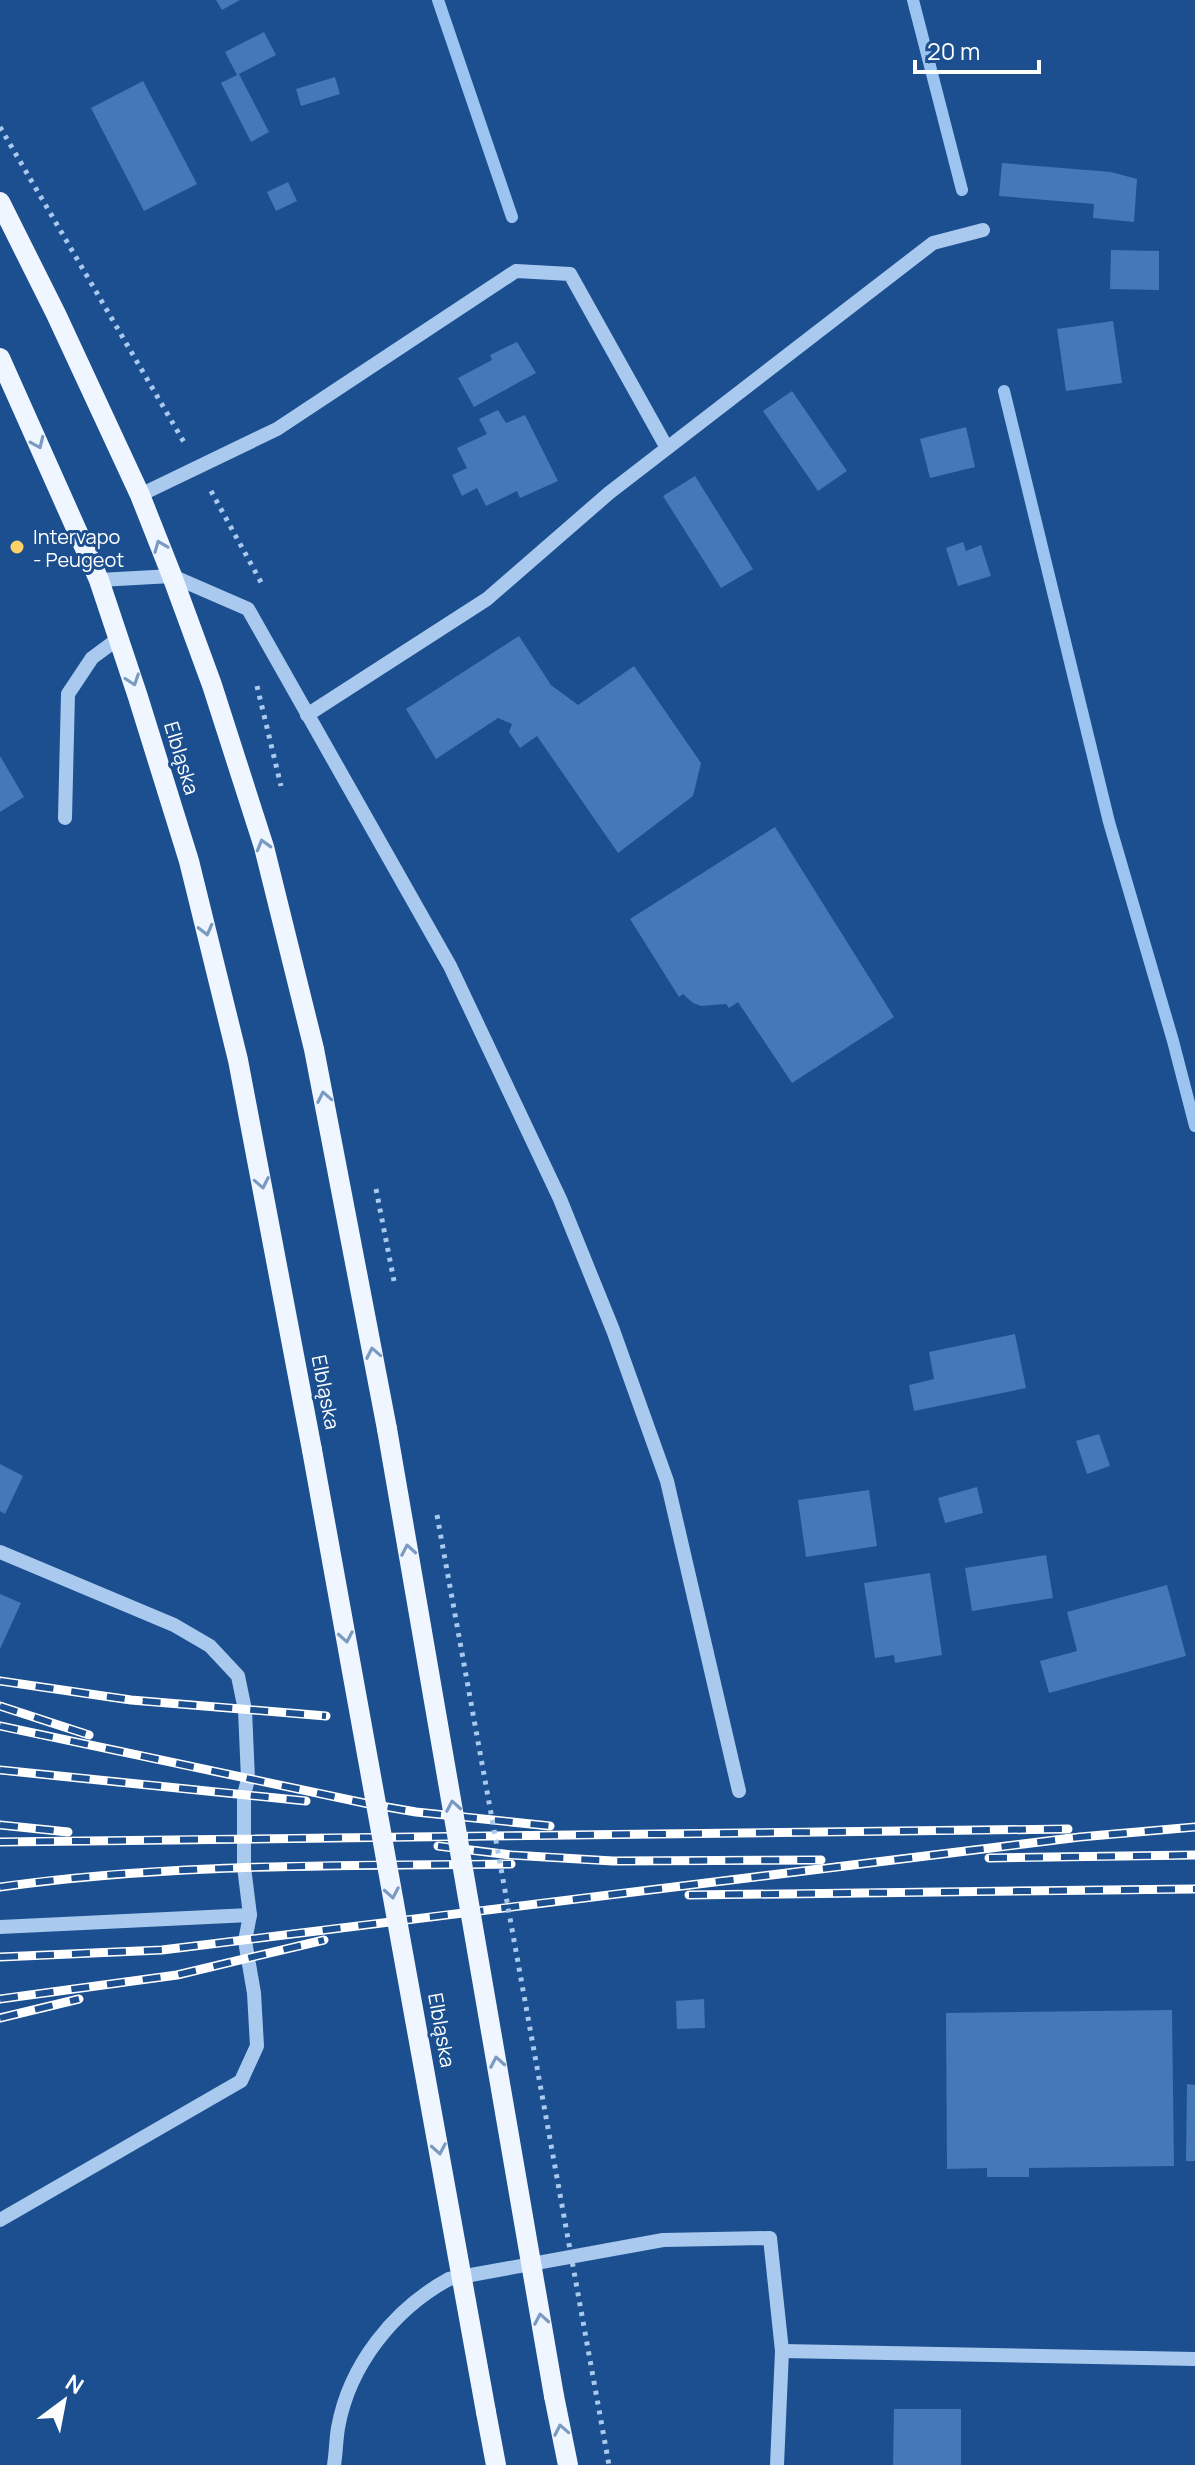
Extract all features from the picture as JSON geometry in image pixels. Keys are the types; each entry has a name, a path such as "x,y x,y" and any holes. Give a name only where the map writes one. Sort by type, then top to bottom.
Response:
{"main road":[{"path":"0,202 140,495 212,685 264,847 314,1049 387,1429 568,2465"},
{"name":"Elbląska","path":"0,358 99,580 119,638 189,861 238,1060 496,2465"}],"street":[{"path":"307,715 487,599 609,493 933,243 983,230"},
{"path":"140,495 277,429 516,271 570,274 667,448"},
{"path":"99,580 172,576 248,609 450,966 560,1199 613,1330 667,1481 739,1791"},
{"path":"65,818 68,694 92,658 119,638"},
{"path":"0,1552 174,1625 210,1646 238,1676 245,1710 248,1779 244,1795 244,1867 250,1915 245,1941 254,1993 257,2046 241,2081 0,2220"},
{"path":"0,1927 250,1915"},
{"path":"334,2465 338,2426 349,2392 367,2354 392,2322 426,2292 449,2279 663,2240 770,2238 782,2351 777,2465"},
{"path":"782,2351 1195,2359"}],"path":[{"path":"0,127 198,466 263,587"},
{"path":"437,1513 609,2465"}],"building":[{"path":"216,0 240,0 222,10"},
{"path":"264,32 276,55 237,75 225,52"},
{"path":"239,74 269,132 251,142 221,83"},
{"path":"335,77 340,94 301,106 296,89"},
{"path":"143,81 197,184 144,211 91,108"},
{"path":"1002,163 1111,172 1137,179 1134,222 1093,218 1094,204 999,196"},
{"path":"288,182 297,201 276,211 267,192"},
{"path":"1111,250 1159,251 1159,290 1110,289"},
{"path":"1113,321 1122,383 1066,391 1057,329"},
{"path":"517,342 536,373 474,407 458,378 492,360 490,355"},
{"path":"792,391 847,471 818,491 763,411"},
{"path":"498,410 506,423 525,415 558,481 520,498 517,491 486,506 477,488 462,496 452,475 467,468 457,448 487,434 479,419"},
{"path":"966,427 975,467 930,478 920,439"},
{"path":"695,476 753,569 721,588 663,496"},
{"path":"963,542 966,551 981,545 991,576 958,586 946,548"},
{"path":"519,636 551,685 578,705 634,666 701,763 693,796 618,853 537,736 520,748 509,732 512,724 498,718 436,759 406,709"},
{"path":"0,756 24,797 0,812"},
{"path":"775,827 894,1017 792,1083 738,1002 729,1008 726,1004 701,1006 683,994 679,997 630,919"},
{"path":"1015,1334 1026,1388 914,1411 909,1385 934,1379 929,1352"},
{"path":"1099,1434 1110,1466 1087,1474 1076,1441"},
{"path":"0,1464 23,1476 5,1514 0,1511"},
{"path":"977,1487 983,1513 945,1523 938,1498"},
{"path":"869,1490 877,1546 806,1557 798,1500"},
{"path":"1046,1555 1053,1598 972,1611 965,1568"},
{"path":"930,1573 942,1655 895,1663 894,1655 875,1658 864,1583"},
{"path":"1167,1585 1186,1656 1049,1693 1040,1661 1077,1651 1067,1612"},
{"path":"0,1594 21,1603 0,1649"},
{"path":"704,1999 705,2028 677,2029 676,2001"},
{"path":"1172,2010 1174,2166 1029,2168 1029,2177 987,2177 987,2168 947,2169 946,2013"},
{"path":"1187,2084 1195,2085 1195,2161 1186,2161"},
{"path":"894,2409 961,2409 961,2465 893,2465"}],"waterway":[{"path":"438,0 512,217"},
{"path":"913,0 962,190"},
{"path":"1004,391 1109,822 1195,1126"}],"railway":[{"path":"0,1681 131,1700 326,1716"},
{"path":"0,1706 89,1735"},
{"path":"0,1726 369,1804 550,1826"},
{"path":"0,1770 306,1801"},
{"path":"0,1825 68,1832"},
{"path":"0,1957 162,1950 1080,1837 1195,1827"},
{"path":"0,1842 1068,1829"},
{"path":"438,1846 511,1855 613,1861 821,1860"},
{"path":"989,1858 1195,1855"},
{"path":"0,1887 191,1870 511,1864"},
{"path":"689,1895 1195,1889"},
{"path":"0,1999 177,1975 324,1940"},
{"path":"0,2018 79,1999"}],"place":[{"name":"Intervapo - Peugeot","path":"17,547"}]}
